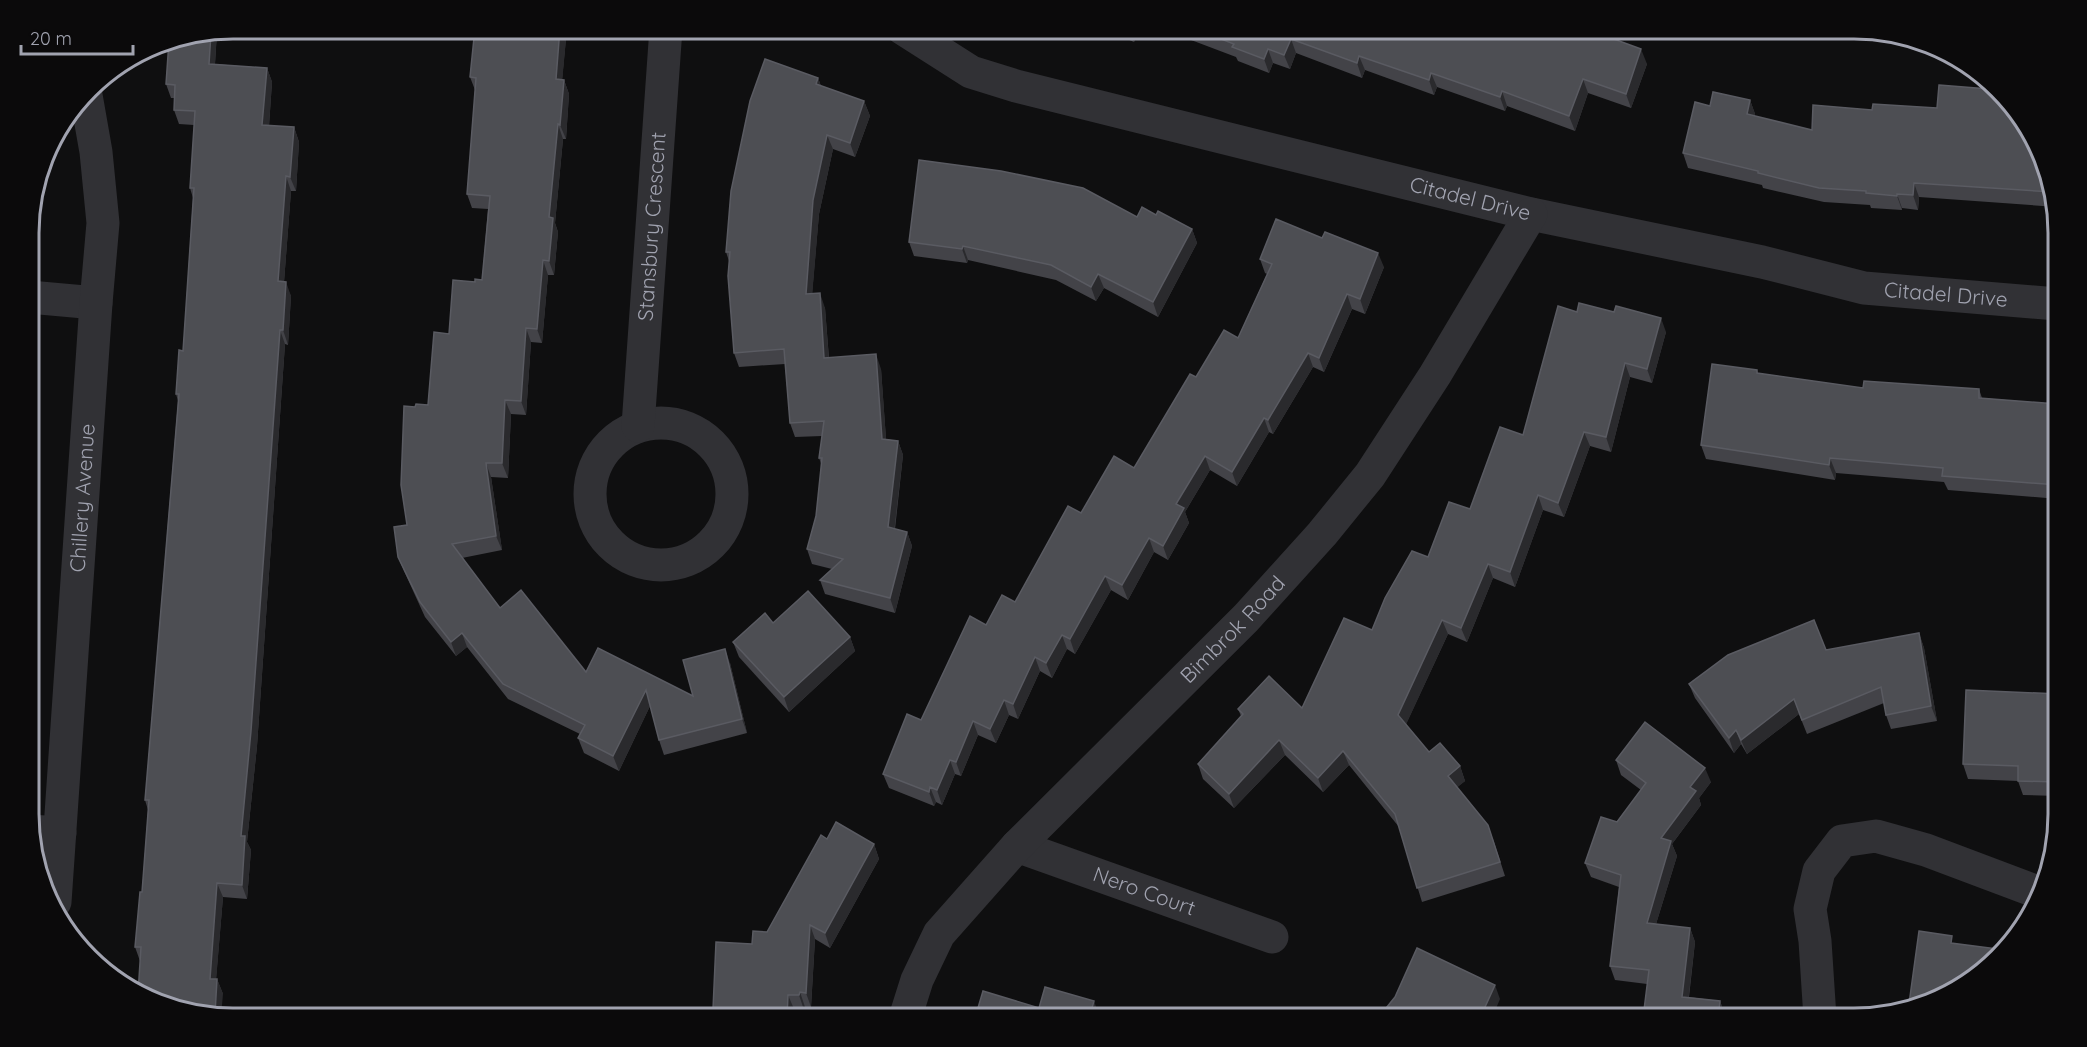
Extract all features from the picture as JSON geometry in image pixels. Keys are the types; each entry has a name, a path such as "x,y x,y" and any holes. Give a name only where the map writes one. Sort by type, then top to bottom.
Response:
{"street":[{"name":"Stansbury Crescent","path":"638,426 665,39"},
{"name":"Citadel Drive","path":"919,39 971,72 982,76 1532,214 1762,262 1864,288 2048,303"},
{"name":"Chillery Avenue","path":"52,883 45,832 103,223 96,152 88,104"},
{"name":"Bimbrok Road","path":"909,1008 916,980 939,934 1017,846 1246,618 1329,526 1370,475 1441,365 1532,214"},
{"path":"39,298 96,303"},
{"path":"661,422 683,426 704,436 720,453 730,474 733,497 729,520 717,539 700,555 679,564 654,566 631,560 610,546 596,526 589,502 590,478 600,456 616,437 638,426 661,422"},
{"path":"1819,1008 1815,941 1810,909 1819,871 1842,841 1876,836 1926,850 2032,890"},
{"name":"Nero Court","path":"1017,846 1272,937"}],"building":[{"path":"474,39 559,39 556,79 564,80 549,217 553,218 549,261 543,260 537,329 526,328 521,401 505,400 502,463 486,463 496,536 452,544 500,608 521,590 586,672 598,648 693,696 683,660 725,649 742,719 659,740 646,690 613,756 578,738 585,725 503,684 462,633 451,642 420,602 398,557 394,527 407,525 401,485 404,406 428,405 434,332 449,334 453,280 475,282 475,279 482,280 490,196 467,194 476,78 470,77"},
{"path":"1221,39 1291,39 1284,55 1268,49 1264,59 1232,47 1234,44"},
{"path":"1291,39 1614,39 1641,49 1626,94 1583,79 1569,116 1502,91 1500,97 1431,73 1429,80 1359,56 1357,63"},
{"path":"210,41 209,64 267,68 262,125 294,127 290,177 286,176 278,281 286,282 283,330 280,330 251,731 241,836 245,836 242,885 217,883 210,979 217,979 215,1007 183,1001 139,983 141,947 135,947 140,892 142,892 149,800 145,800 179,394 176,394 179,350 183,351 194,188 190,188 195,111 174,110 175,85 166,84 168,50"},
{"path":"765,59 818,78 816,84 864,101 850,143 827,135 813,200 806,294 820,293 824,358 876,354 882,439 898,441 888,527 907,532 890,598 820,580 843,559 807,549 816,516 822,458 819,458 824,421 790,423 784,349 734,353 728,276 730,252 726,252 731,191 750,101"},
{"path":"1939,85 1984,89 2000,105 2028,147 2043,191 1914,183 1913,195 1897,194 1897,196 1866,193 1866,191 1819,188 1683,153 1695,102 1710,106 1713,92 1750,100 1747,114 1812,130 1813,105 1872,110 1873,104 1937,108"},
{"path":"919,160 1001,171 1083,188 1137,217 1142,207 1156,215 1158,211 1192,229 1153,302 1098,274 1091,287 1051,265 963,246 962,249 909,242"},
{"path":"1276,219 1322,238 1325,232 1378,253 1360,299 1347,294 1319,358 1308,353 1268,420 1264,418 1232,472 1205,456 1176,504 1184,508 1163,546 1149,538 1122,585 1105,576 1070,639 1062,635 1046,663 1035,657 1013,704 1004,700 990,729 973,721 956,762 950,760 937,790 930,787 929,792 883,774 907,714 921,720 970,616 986,625 1002,595 1015,602 1068,506 1081,513 1114,456 1134,468 1190,374 1196,377 1224,330 1238,338 1272,264 1260,259"},
{"path":"1579,303 1614,312 1616,306 1661,318 1647,369 1625,363 1606,437 1584,432 1558,503 1538,495 1510,572 1488,564 1461,628 1442,620 1398,715 1429,752 1440,743 1460,766 1448,776 1488,825 1500,862 1417,888 1395,814 1343,751 1318,778 1279,740 1229,794 1198,764 1243,714 1238,709 1269,676 1302,708 1344,618 1372,630 1385,598 1412,551 1428,557 1449,502 1470,509 1500,427 1523,435 1558,306 1577,312"},
{"path":"1712,364 1757,370 1757,373 1863,388 1864,381 1979,389 1979,398 2048,403 2048,484 1942,476 1943,468 1830,458 1829,465 1701,445"},
{"path":"808,591 850,637 784,697 733,642 765,613 773,623"},
{"path":"1814,620 1826,650 1919,633 1931,706 1886,715 1881,687 1802,720 1794,699 1741,740 1736,730 1729,738 1689,684 1728,655"},
{"path":"1966,690 2048,694 2048,782 2018,781 2018,766 1963,764"},
{"path":"1645,722 1705,768 1690,787 1696,791 1661,838 1671,841 1647,923 1690,928 1682,997 1720,1001 1719,1008 1644,1008 1649,970 1610,966 1621,875 1585,863 1601,817 1617,822 1646,783 1616,760"},
{"path":"836,822 874,844 825,933 810,925 806,993 788,995 787,1008 713,1008 716,942 752,944 753,931 767,932 821,835 827,839"},
{"path":"1919,931 1952,936 1951,943 1994,948 1962,975 1940,988 1910,1000"},
{"path":"1417,948 1495,985 1485,1008 1386,1008 1395,997"},
{"path":"1045,987 1094,1001 1092,1008 1039,1008"},
{"path":"983,991 1039,1008 978,1008"}]}
